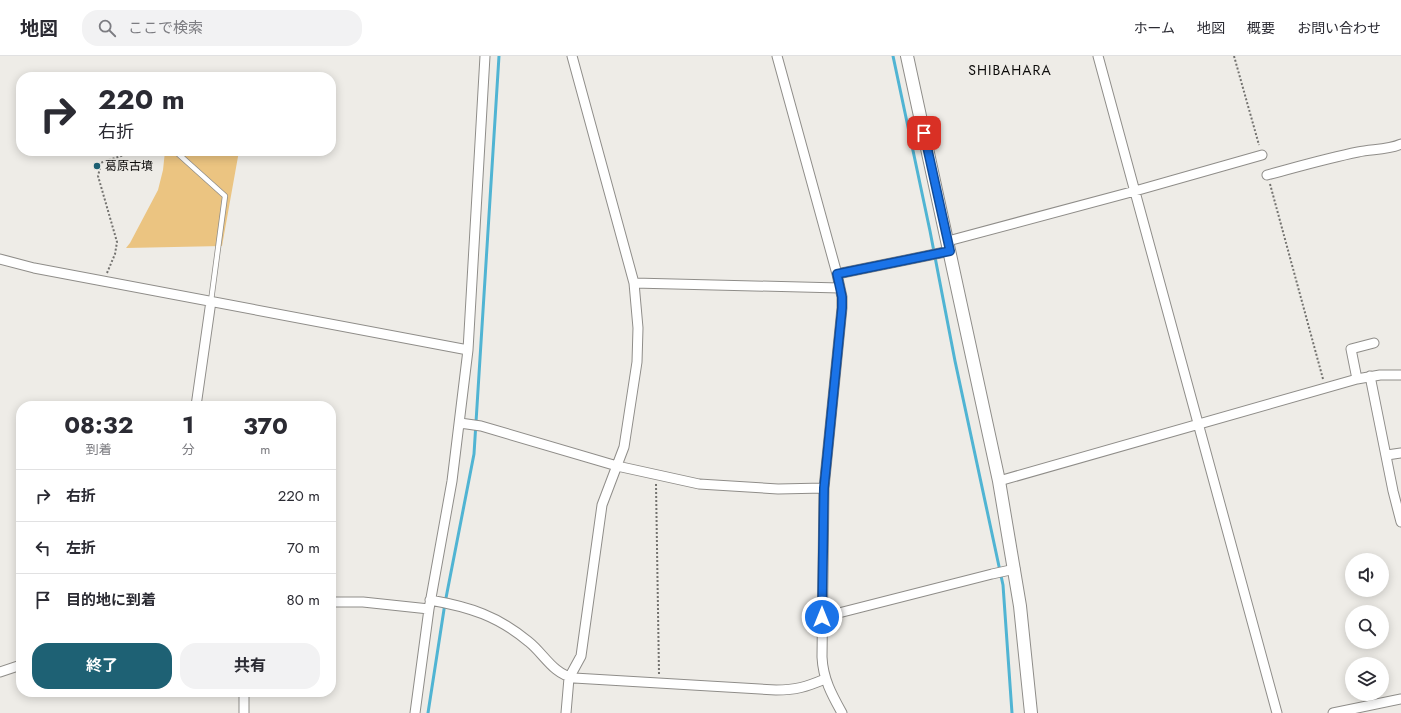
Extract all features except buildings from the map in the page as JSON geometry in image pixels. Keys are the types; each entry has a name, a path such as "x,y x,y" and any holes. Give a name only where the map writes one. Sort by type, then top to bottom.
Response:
{"street":[{"path":"415,713 452,481 463,423 486,56"},
{"path":"566,713 570,678 581,656 600,515 606,493 624,447 638,348 638,328 634,283 572,56"},
{"path":"777,56 837,274 842,308 824,488 822,617 823,671 830,691 842,713"},
{"path":"907,56 999,481 1009,570 1025,642 1031,713"},
{"path":"1098,56 1277,713"},
{"path":"1267,175 1356,152 1388,148 1401,144"},
{"path":"837,274 931,254 949,246 1262,155"},
{"path":"0,259 34,268 468,350"},
{"path":"634,283 840,288"},
{"path":"197,401 211,301"},
{"path":"1357,379 1351,349 1374,343"},
{"path":"999,481 1357,379 1370,376 1401,375"},
{"path":"1370,376 1393,491 1401,522"},
{"path":"463,423 481,426 617,466 699,484 778,489 824,488"},
{"path":"1387,455 1401,453"},
{"path":"822,617 1009,570"},
{"path":"336,602 453,604 475,610 504,624 530,642 557,671 570,678 792,690 807,687 825,679"},
{"path":"0,672 16,667"},
{"path":"244,697 244,713"},
{"path":"1333,713 1401,699"}],"lane":[{"path":"181,156 225,196 211,301"}],"path":[{"path":"1234,56 1262,155"},
{"path":"104,281 115,254 116,242 98,176 100,163 120,156"},
{"path":"1267,175 1326,388"},
{"path":"656,475 660,684"}],"shaded area":[{"path":"164,156 238,156 222,246 126,248 158,190"}],"waterway":[{"path":"428,713 445,603 474,454 499,56"},
{"path":"893,56 930,231 955,361 1003,585 1012,713"}],"place":[{"name":"葛原古墳","path":"97,166"}],"district":[{"name":"SHIBAHARA","path":"1010,70"}],"route":[{"path":"822,617 824,488 842,308 842,297 837,274 950,251 924,133"}]}
